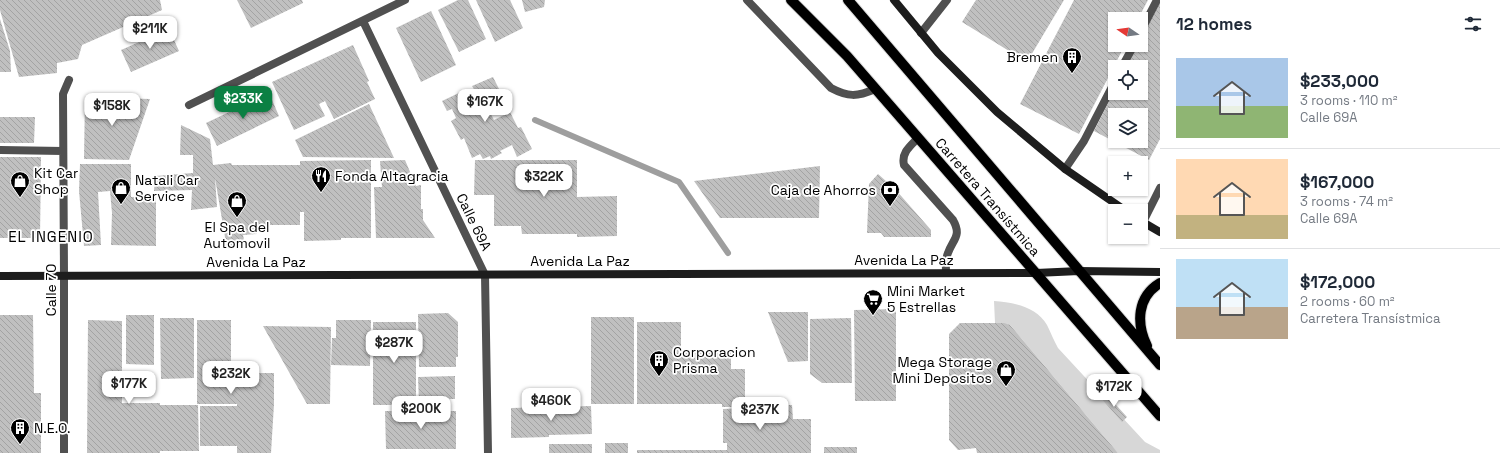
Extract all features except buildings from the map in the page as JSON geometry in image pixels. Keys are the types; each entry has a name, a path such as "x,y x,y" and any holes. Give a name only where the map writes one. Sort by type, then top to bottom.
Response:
{"main road":[{"name":"Carretera Transístmica","path":"791,0 846,56 1160,416"},
{"name":"Carretera Transístmica","path":"848,0 1160,365"},
{"path":"894,0 938,53 997,112 1065,170 1116,204"},
{"path":"1148,225 1160,232"},
{"name":"Avenida La Paz","path":"0,276 1036,273 1079,271 1160,272"},
{"path":"1151,355 1143,336 1139,314 1148,293 1160,283"}],"street":[{"path":"189,105 405,0"},
{"path":"747,0 830,88 841,94 853,96 864,94 875,89"},
{"path":"921,33 947,0"},
{"path":"1148,17 1157,0"},
{"name":"Calle 69A","path":"363,20 485,275 488,453"},
{"name":"Calle 70","path":"64,453 63,94 69,80"},
{"path":"1065,170 1084,141 1108,95"},
{"path":"918,138 905,153 902,159 904,165 957,226 958,234 947,255 946,273"},
{"path":"0,150 63,151"},
{"path":"1148,211 1160,188"}],"shaded area":[{"path":"994,301 1016,304 1031,310 1043,319 1058,348 1145,442 1160,450 1160,453 1118,453 1010,325 995,323"}],"waterway":[{"path":"535,120 679,182 728,253"}],"place":[{"name":"Bremen","path":"1072,74"},
{"name":"Fonda Altagracia","path":"321,193"},
{"name":"Kit Car Shop","path":"20,198"},
{"name":"Natali Car Service","path":"121,205"},
{"name":"Caja de Ahorros","path":"890,207"},
{"name":"El Spa del Automovil","path":"237,218"},
{"name":"Mini Market 5 Estrellas","path":"873,316"},
{"name":"Corporacion Prisma","path":"659,377"},
{"name":"Mega Storage Mini Depositos","path":"1006,387"},
{"name":"N.E.O.","path":"20,445"}],"district":[{"name":"EL INGENIO","path":"51,237"}]}
